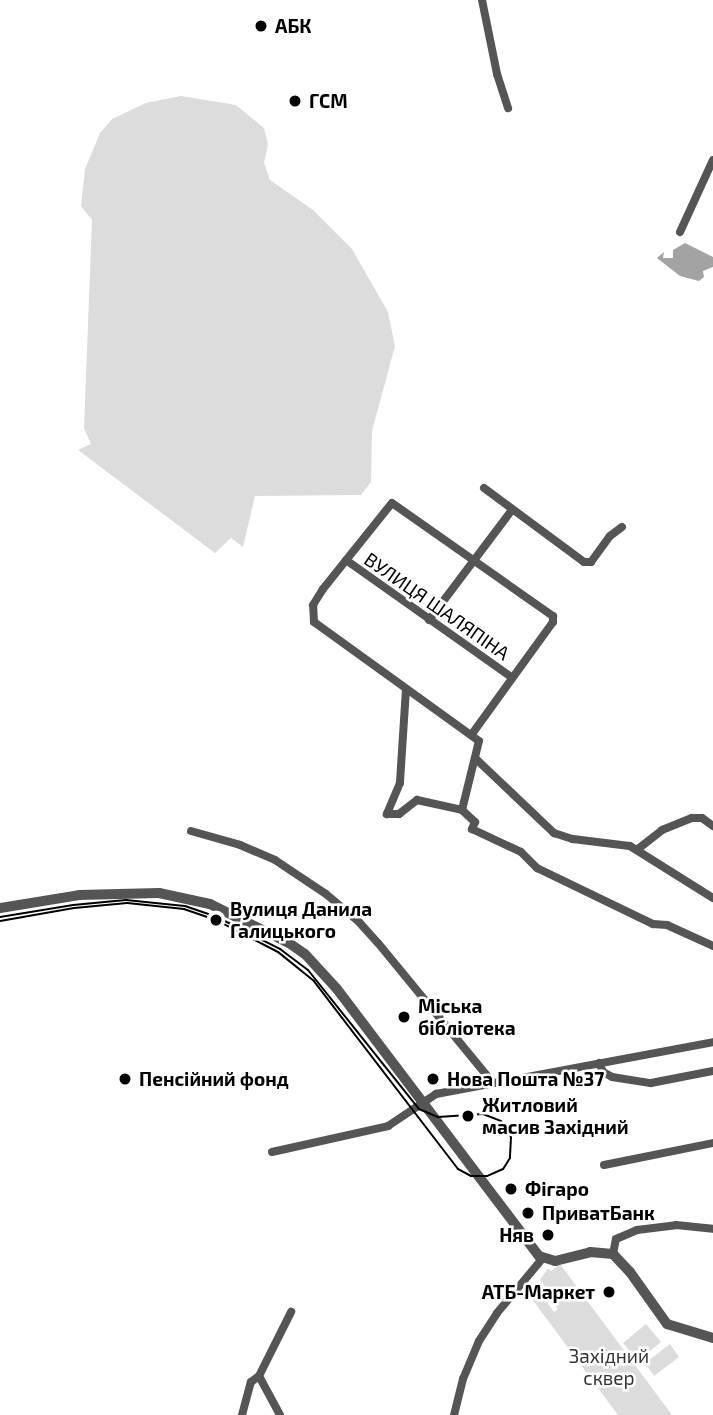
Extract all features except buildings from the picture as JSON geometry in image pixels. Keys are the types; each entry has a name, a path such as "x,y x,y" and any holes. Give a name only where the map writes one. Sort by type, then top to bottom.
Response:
{"street":[{"path":"482,0 497,74 508,108"},
{"path":"680,232 713,160"},
{"path":"484,488 579,559 591,562 610,536 622,527"},
{"path":"462,810 479,741 314,622 313,605 392,503 553,616 553,622 472,734"},
{"path":"429,620 511,510"},
{"name":"ВУЛИЦЯ ШАЛЯПІНА","path":"346,560 511,677"},
{"path":"406,689 400,783 387,814 399,814 417,800 462,810 475,822 472,829 521,852 537,868 653,924 667,925 713,946"},
{"path":"476,759 554,833 573,839 621,843 638,849 713,898"},
{"path":"638,849 662,830 692,818 702,818 713,826"},
{"path":"191,831 240,845 275,860 326,894 359,922 378,943 493,1083"},
{"path":"0,908 79,895 133,892 186,897 220,908 289,943 305,954 337,989 542,1259 555,1261 604,1251 613,1254 630,1272 667,1324 713,1338"},
{"path":"272,1152 388,1126 436,1094 713,1042"},
{"path":"599,1063 603,1072 612,1077 651,1083 713,1071"},
{"path":"604,1165 713,1143"},
{"path":"613,1254 616,1238 637,1230 676,1225 713,1229"},
{"path":"454,1415 463,1379 483,1335 542,1259"},
{"path":"242,1415 251,1382 259,1376 291,1312"},
{"path":"259,1376 280,1415"}],"green space":[{"path":"181,96 236,105 264,128 268,145 264,163 270,180 313,210 352,249 388,312 395,346 372,431 371,482 361,495 255,496 243,547 231,538 215,553 78,450 91,444 84,428 92,220 81,206 85,169 100,133 112,119 146,103"},
{"name":"Західний сквер","path":"560,1264 672,1415 618,1415 526,1291 534,1285 554,1312 557,1310 556,1301 540,1280 548,1268 551,1271"},
{"path":"646,1324 661,1342 638,1361 623,1343"},
{"path":"670,1344 679,1357 654,1376 645,1363"}],"shaded area":[{"path":"685,243 713,257 713,267 703,271 704,277 699,281 680,276 657,258 664,252 663,258 673,258 673,250"}],"tram line":[{"path":"0,917 73,905 126,900 185,906 217,917 280,949 308,970 419,1109 438,1117 483,1114 501,1121 511,1137 510,1158 503,1169 487,1176 471,1176 458,1169 314,981 278,952 216,920 184,909 127,903 74,908 0,921"},
{"path":"484,1113 517,1106"}],"place":[{"name":"АБК","path":"261,26"},
{"name":"ГСМ","path":"295,101"},
{"name":"Вулиця Данила Галицького","path":"216,920"},
{"name":"Міська бібліотека","path":"404,1017"},
{"name":"Пенсійний фонд","path":"125,1079"},
{"name":"Нова Пошта №37","path":"433,1079"},
{"name":"Житловий масив Західний","path":"468,1116"},
{"name":"Фігаро","path":"511,1189"},
{"name":"ПриватБанк","path":"528,1213"},
{"name":"Няв","path":"548,1235"},
{"name":"АТБ-Маркет","path":"609,1292"}]}
